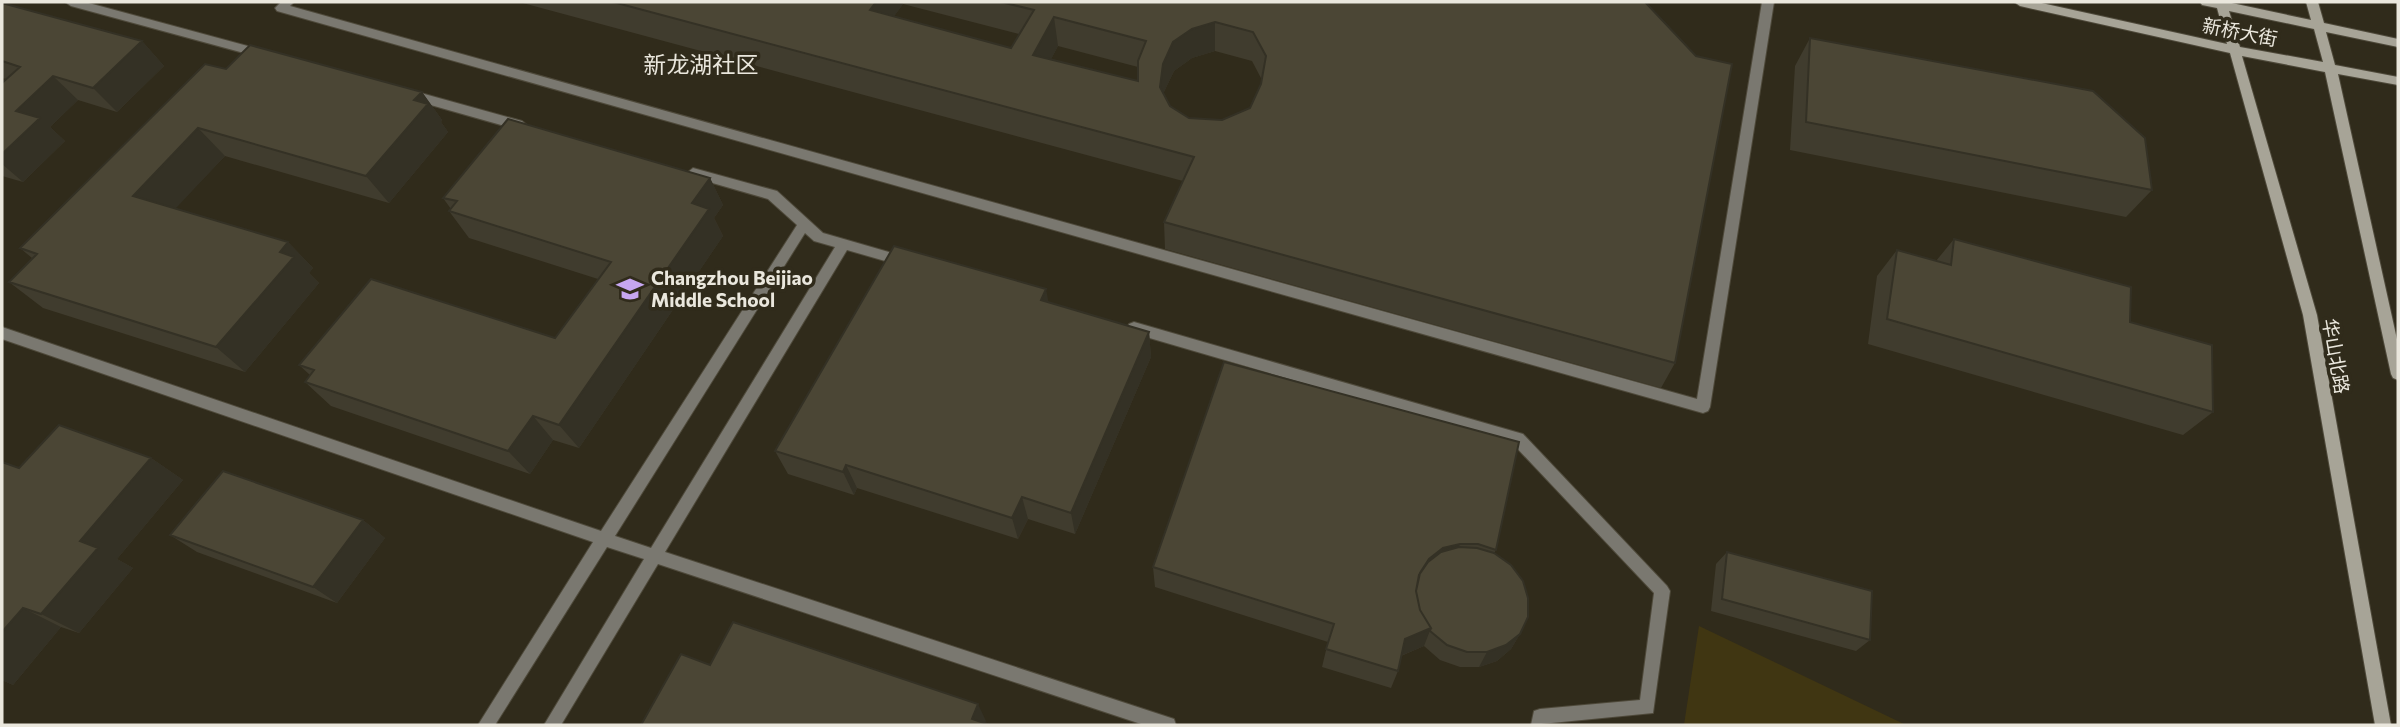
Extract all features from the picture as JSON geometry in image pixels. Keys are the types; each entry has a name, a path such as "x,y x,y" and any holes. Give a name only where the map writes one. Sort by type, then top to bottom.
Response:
{"main road":[{"name":"新桥大街","path":"2020,2 2235,50 2398,81"},
{"name":"新桥大街","path":"2206,2 2398,43"},
{"path":"2312,2 2330,67 2398,374"},
{"name":"华山北路","path":"2221,4 2310,315 2383,725"}],"lane":[{"path":"71,2 273,57"},
{"path":"288,2 281,8 1703,407 1768,2"},
{"path":"394,91 542,132"},
{"path":"677,169 772,195 819,237 923,267"},
{"path":"486,725 804,224"},
{"path":"552,725 844,244"},
{"path":"1121,324 1518,439 1662,591 1647,707 1540,717 1539,725"},
{"path":"2,333 604,539 1168,725"}],"shaded area":[{"path":"1699,626 1906,725 1684,725"}],"building":[{"path":"613,2 876,2 870,10 1011,48 1034,10 1001,2 1645,2 1696,56 1732,64 1675,363 1164,222 1194,157","holes":["1054,17 1146,41 1138,61 1138,81 1033,55","1215,22 1253,32 1266,56 1261,84 1250,108 1222,120 1189,118 1170,106 1160,87 1163,64 1173,42 1192,29"]},
{"path":"2,3 142,41 93,88 53,76 16,111 40,118 2,154 2,83 20,67 2,61"},
{"path":"1810,38 2093,91 2145,138 2152,190 1806,122"},
{"path":"250,45 422,92 414,100 428,104 366,176 198,128 133,196 288,242 280,252 294,257 216,347 9,282 37,254 20,248 205,64 226,69"},
{"path":"508,119 710,178 692,203 709,209 559,425 533,416 508,451 305,382 314,370 299,365 371,279 555,338 611,262 449,211 457,201 443,198"},
{"path":"1954,239 2131,287 2130,322 2212,345 2213,412 1887,319 1897,250 1951,265"},
{"path":"894,246 1046,289 1041,300 1149,332 1071,513 1022,497 1012,518 846,465 843,472 775,451"},
{"path":"1224,362 1519,442 1496,550 1478,544 1460,544 1443,548 1429,559 1420,573 1416,591 1420,610 1431,628 1405,639 1398,671 1326,649 1334,624 1153,567"},
{"path":"59,425 151,458 80,541 98,548 41,614 23,608 2,632 2,462 19,468"},
{"path":"223,471 363,520 313,587 170,535"},
{"path":"1459,547 1494,553 1511,565 1523,581 1528,598 1528,617 1520,634 1506,645 1487,652 1467,652 1447,645 1430,631 1431,628 1420,610 1416,591 1419,575 1428,562 1441,552"},
{"path":"1727,552 1872,591 1870,640 1722,599"},
{"path":"733,622 978,704 972,719 990,725 641,725 681,654 710,665"}],"place":[{"name":"Changzhou Beijiao Middle School","path":"630,289"}],"district":[{"name":"新龙湖社区","path":"701,65"}]}
